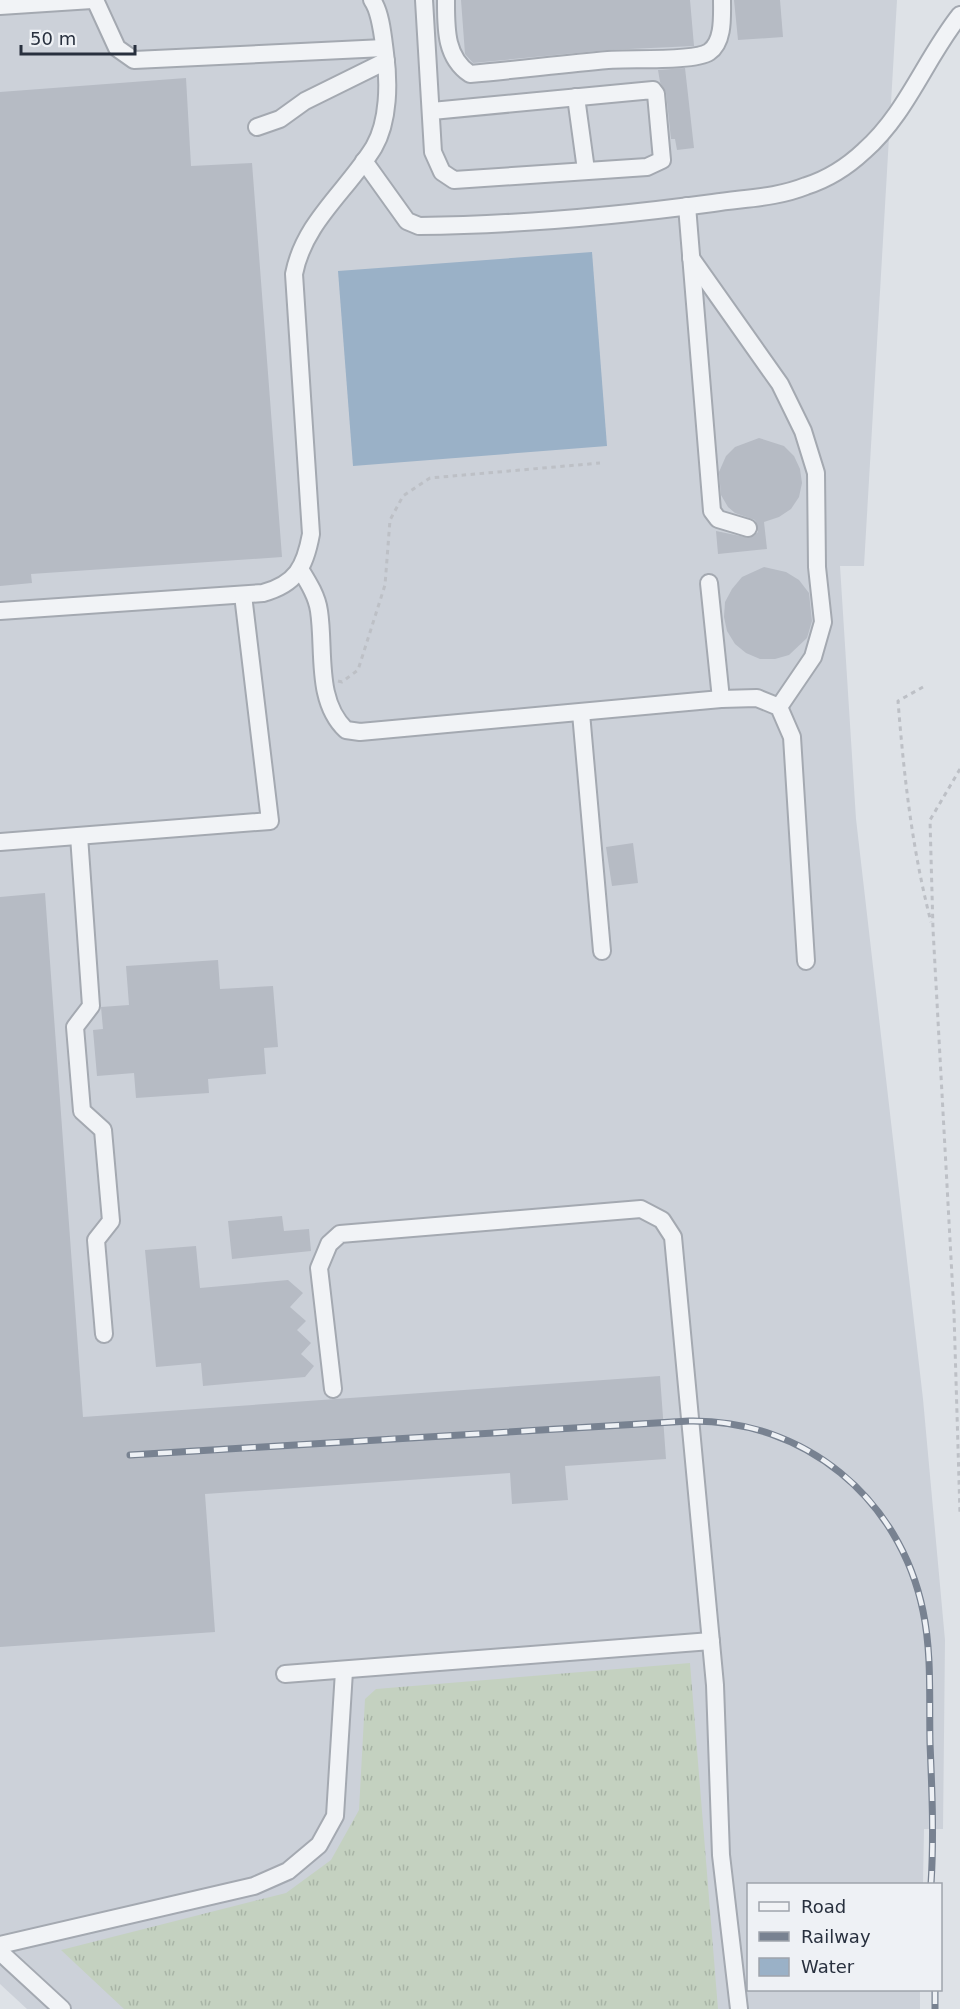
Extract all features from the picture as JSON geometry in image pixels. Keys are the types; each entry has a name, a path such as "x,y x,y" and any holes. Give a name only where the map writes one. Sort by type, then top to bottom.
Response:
{"lane":[{"path":"0,6 94,0 117,48 134,60 385,55"},
{"path":"0,611 243,595 279,589 291,582 300,569 308,552 311,534 294,274 298,252 308,234 375,146 382,127 386,100 385,55 372,0"},
{"path":"424,0 433,152 442,172 454,180 647,167 662,160 656,94 653,90 432,111"},
{"path":"446,0 448,38 452,51 458,66 470,74 609,60 690,56 708,52 717,43 723,18 722,0"},
{"path":"364,161 407,221 419,226 633,213 779,195 836,173 886,131 906,103 945,34 960,15"},
{"path":"257,126 280,119 305,101 385,55"},
{"path":"576,97 586,170"},
{"path":"687,206 712,511 718,519 748,528"},
{"path":"691,258 780,384 804,430 816,473 817,567 824,622 813,657 779,707"},
{"path":"300,569 319,609 324,681 330,709 337,722 346,729 360,732 721,699 767,699 779,707 788,721 792,737 806,961"},
{"path":"709,583 721,699"},
{"path":"0,842 270,821 243,595"},
{"path":"581,713 602,951"},
{"path":"79,836 91,1006 75,1027 82,1111 103,1130 111,1221 96,1239 104,1334"},
{"path":"333,1389 319,1268 329,1244 340,1234 641,1209 662,1220 673,1237 715,1685 721,1855 739,2009"},
{"path":"285,1674 711,1641"},
{"path":"0,1945 254,1886 288,1871 319,1845 335,1816 344,1671"},
{"path":"0,1952 62,2009"}],"path":[{"path":"324,681 342,682 358,670 385,585 390,520 403,496 430,478 600,463"},
{"path":"923,687 898,701 905,787 917,865 933,929"},
{"path":"960,769 930,820 933,929 954,1313 960,1514"}],"shaded area":[{"path":"0,0 897,0 864,566 840,566 856,819 923,1399 945,1640 943,1829 924,1829 923,1883 747,1883 747,1991 920,1991 920,2009 27,2009 0,1984"}],"green space":[{"path":"690,1663 718,2009 124,2009 61,1950 286,1893 331,1860 359,1810 365,1699 376,1689"}],"water":[{"path":"592,252 607,446 353,466 338,271"}],"building":[{"path":"461,0 690,0 694,46 607,50 473,63 465,54"},
{"path":"734,0 780,0 783,37 738,40"},
{"path":"685,68 694,148 677,150 675,139 671,139 666,93 660,82 658,70"},
{"path":"186,78 191,166 252,163 282,557 31,574 32,583 0,586 0,92"},
{"path":"759,438 784,446 794,456 800,469 802,483 799,497 791,509 779,517 764,522 767,549 718,554 716,531 750,538 758,532 755,520 735,513 728,507 721,495 719,472 726,456 735,447"},
{"path":"764,567 786,572 799,580 809,593 812,621 807,638 789,655 775,659 760,659 746,653 735,644 727,631 724,617 725,602 732,589 742,577"},
{"path":"633,843 638,883 612,886 606,847"},
{"path":"45,893 83,1417 660,1376 666,1459 565,1466 568,1500 512,1504 510,1473 205,1494 215,1632 0,1647 0,897"},
{"path":"218,960 220,989 273,986 278,1047 264,1048 266,1074 208,1079 209,1093 136,1098 134,1073 97,1076 93,1030 103,1029 101,1007 129,1005 126,966"},
{"path":"282,1216 284,1231 309,1229 311,1251 232,1259 228,1221"},
{"path":"196,1246 200,1288 288,1280 303,1293 290,1307 306,1321 297,1330 311,1343 301,1354 314,1366 305,1377 203,1386 201,1363 156,1367 145,1250"}],"railway":[{"path":"130,1455 689,1421 731,1424 771,1434 808,1450 840,1473 869,1501 893,1533 911,1570 923,1611 930,1677 933,1831 931,1883"},
{"path":"935,1991 935,2009"}]}
